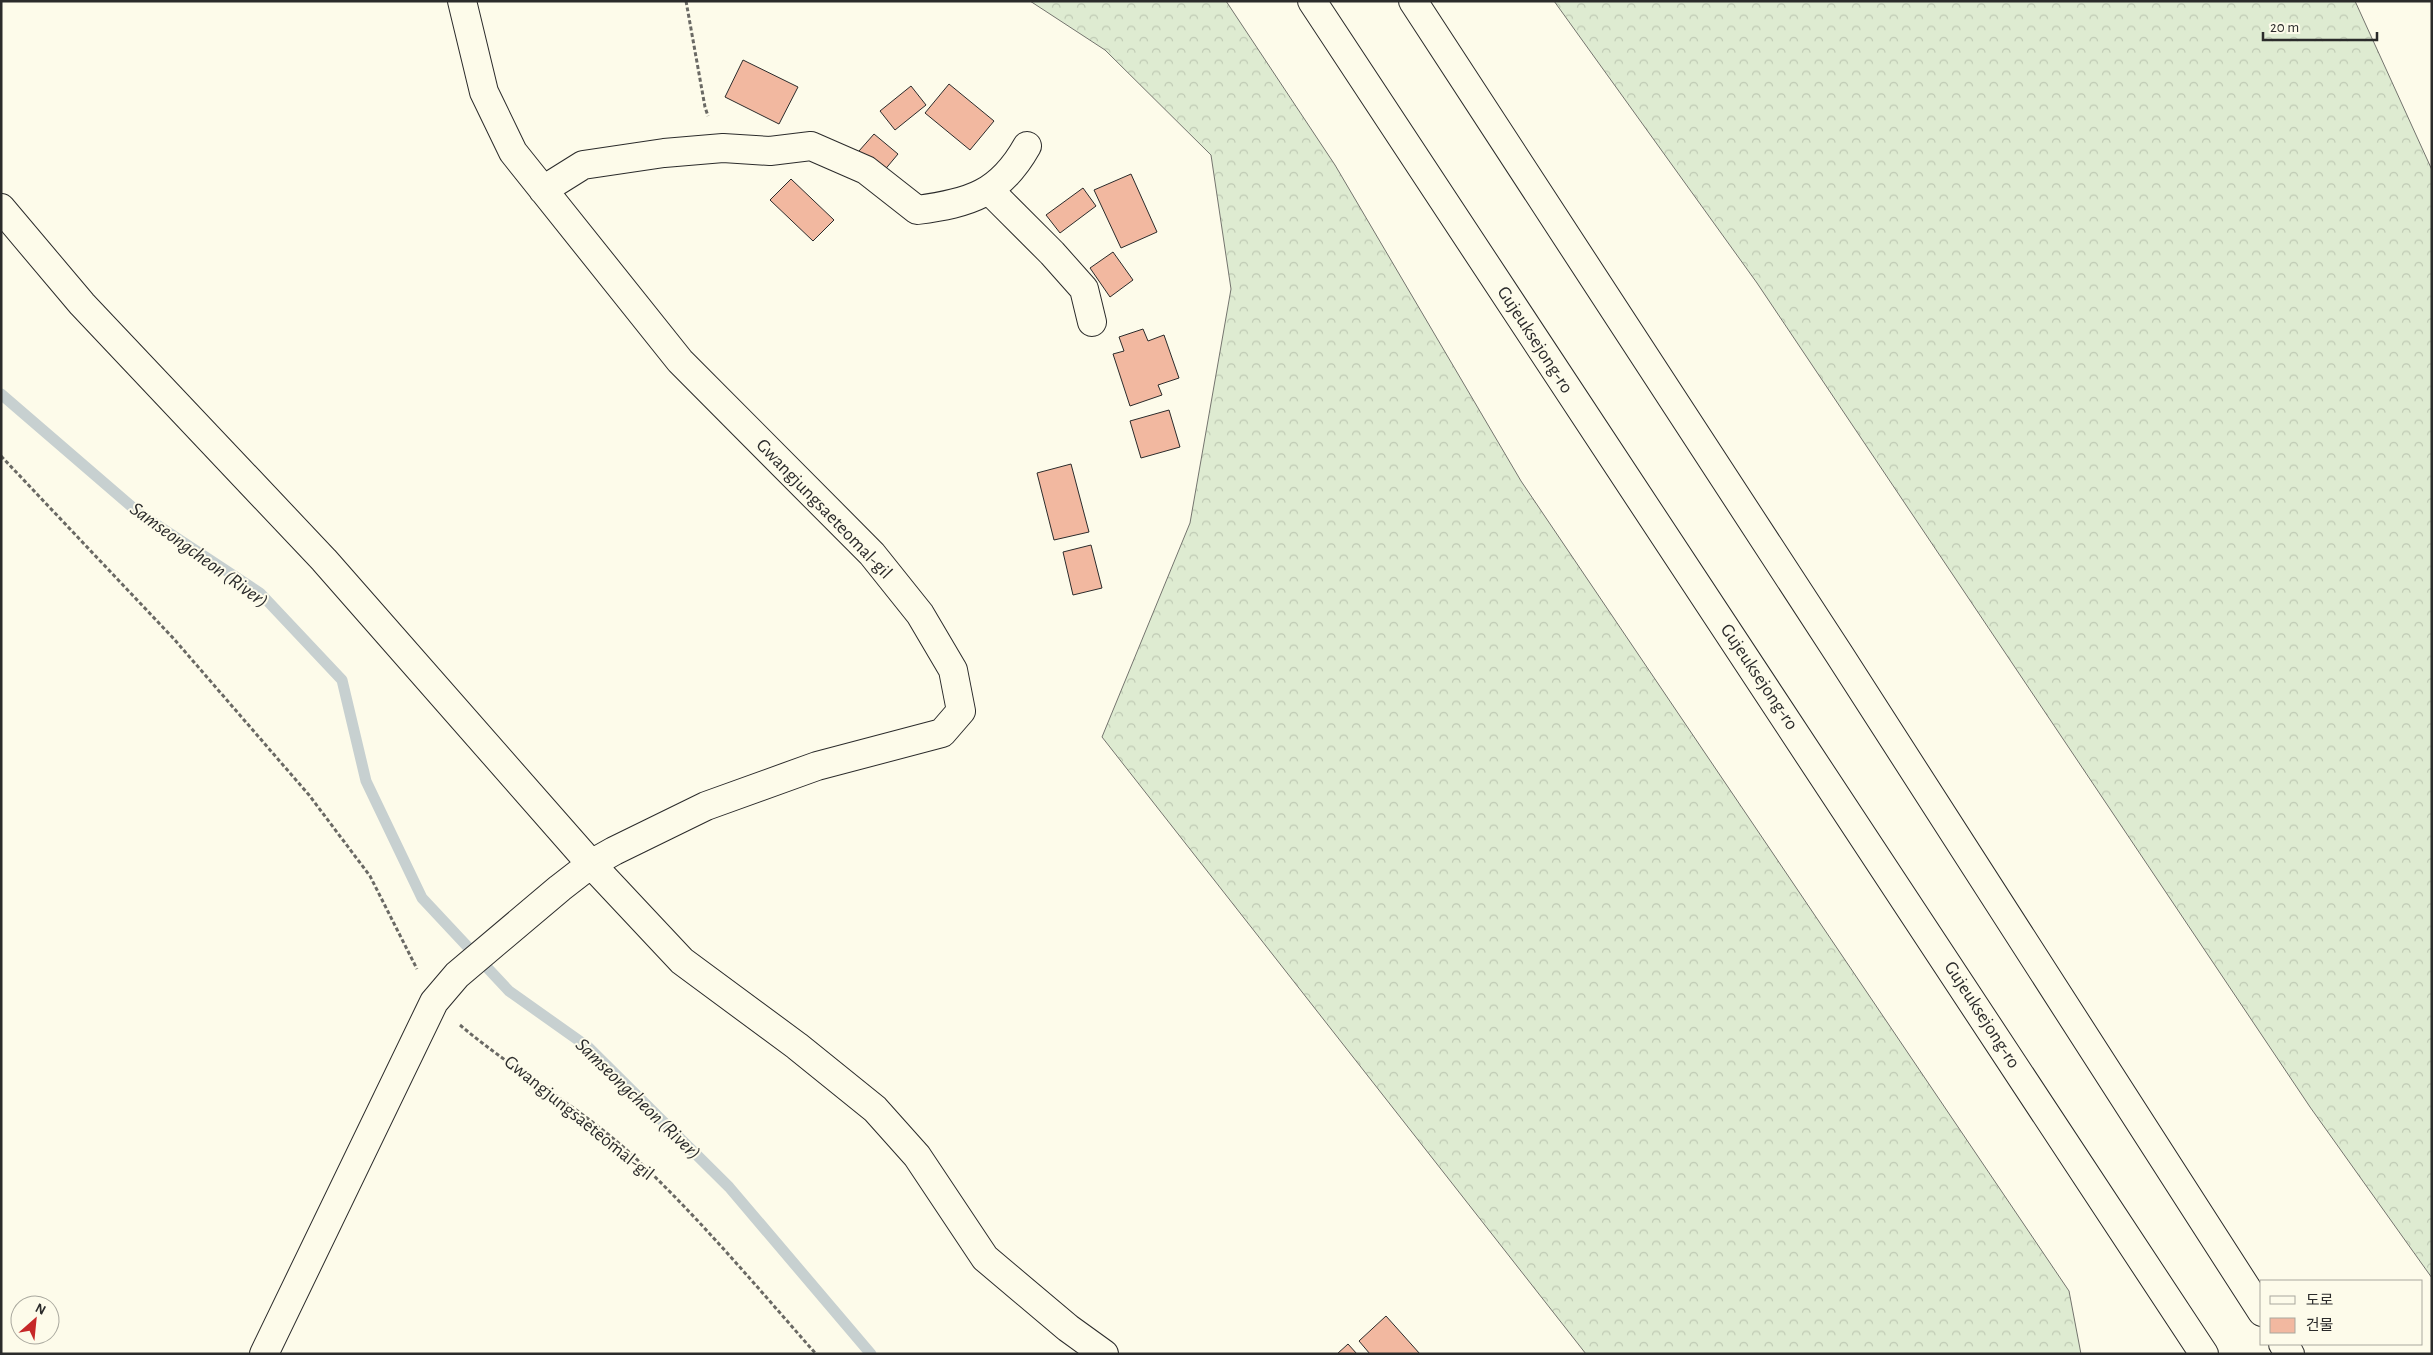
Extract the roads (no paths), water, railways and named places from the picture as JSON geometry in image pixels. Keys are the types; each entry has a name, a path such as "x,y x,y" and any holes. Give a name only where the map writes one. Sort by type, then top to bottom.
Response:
{"main road":[{"name":"Gwangjungsaeteomal-gil","path":"264,1354 434,1002 457,976 591,864 706,806 817,766 942,733 961,712 953,670 920,614 872,554 680,361 513,152 484,92 462,1"},
{"name":"Gujeuksejong-ro","path":"1312,1 2204,1354"},
{"path":"1413,1 1834,646 2260,1309"},
{"path":"543,190 583,165 664,153 723,148 770,150 811,146 866,170 917,210 948,206 990,191 1017,164 1028,146"},
{"path":"990,191 1052,253 1084,289 1092,322"},
{"path":"1,208 82,304 324,560 591,864 682,960 797,1046 875,1108 917,1156 985,1258 1068,1328 1104,1354"}],"waterway":[{"name":"Samseongcheon (River)","path":"1,394 139,513 260,593 342,680 366,781 422,898 509,991 588,1047 729,1187 871,1354"}]}
